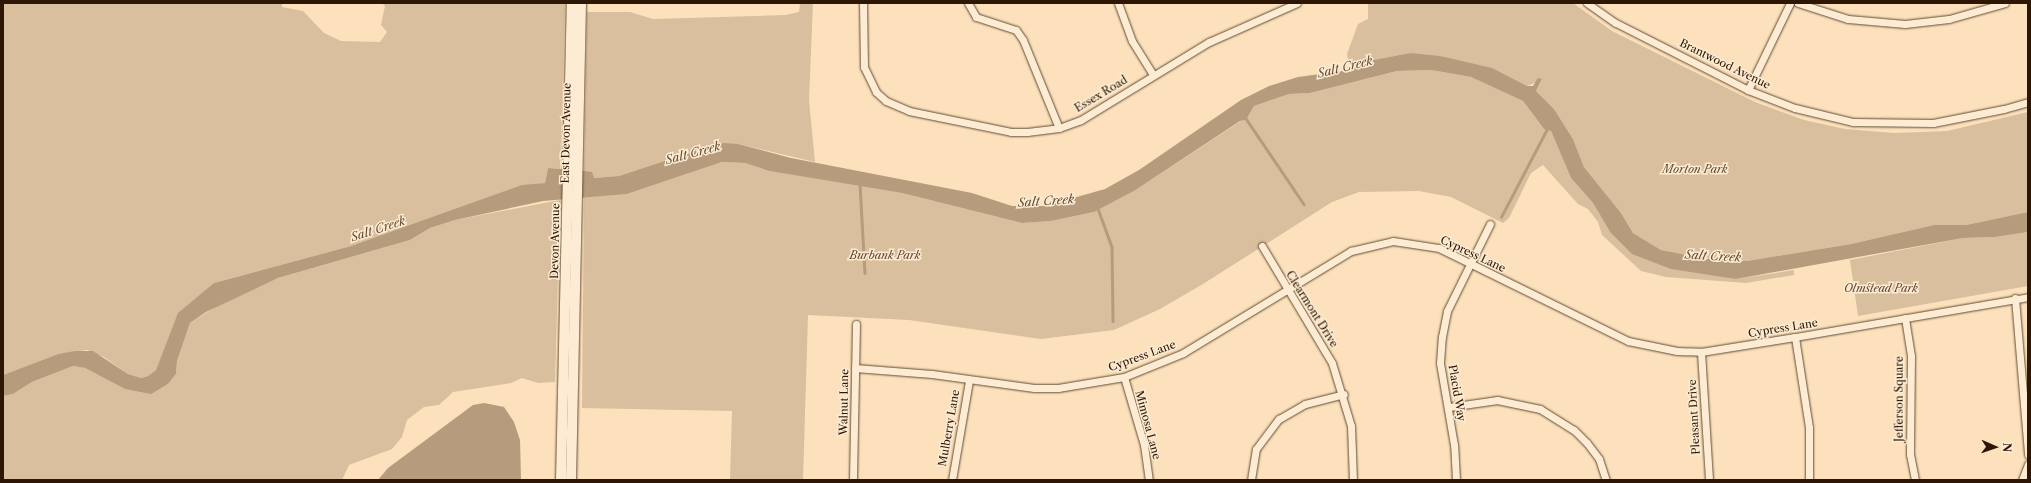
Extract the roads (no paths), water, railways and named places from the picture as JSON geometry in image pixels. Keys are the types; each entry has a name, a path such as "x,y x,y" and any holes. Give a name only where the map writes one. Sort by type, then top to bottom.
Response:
{"main road":[{"path":"572,3 573,154"},
{"name":"East Devon Avenue","path":"571,480 573,154 581,3"},
{"name":"Devon Avenue","path":"561,480 572,219"}],"street":[{"name":"Essex Road","path":"863,3 861,52 864,67 876,92 898,107 1011,132 1059,128 1098,111 1153,74 1209,42 1297,3"},
{"path":"968,3 976,17 1016,30 1059,128"},
{"path":"1118,3 1132,41 1153,74"},
{"name":"Brantwood Avenue","path":"1587,3 1616,23 1748,90 1795,108 1853,122 1933,123 2004,109 2028,102"},
{"path":"1748,90 1790,3"},
{"path":"1798,3 1848,19 1905,24 1949,19 2005,3"},
{"name":"Placid Way","path":"1456,480 1449,407 1440,363 1442,337 1447,311 1490,224"},
{"name":"Cypress Lane","path":"855,368 932,374 969,381 1058,388 1124,377 1183,354 1286,289 1351,251 1381,242 1425,244 1471,264 1628,341 1663,350 1701,352 2028,297"},
{"name":"Clearmont Drive","path":"1262,246 1286,289 1318,335 1344,394 1351,426 1353,480"},
{"path":"2015,298 2028,454"},
{"name":"Jefferson Square","path":"1905,318 1911,356 1910,454 1915,480"},
{"name":"Walnut Lane","path":"853,480 856,324"},
{"path":"1795,337 1809,427 1809,480"},
{"name":"Pleasant Drive","path":"1701,352 1708,480"},
{"path":"2020,352 2028,352"},
{"name":"Mimosa Lane","path":"1124,377 1144,445 1149,480"},
{"name":"Mulberry Lane","path":"952,480 969,381"},
{"path":"1251,480 1256,449 1279,419 1305,404 1344,394"},
{"path":"1449,407 1497,400 1540,409 1574,430 1587,443 1598,459 1606,480"},
{"path":"2022,480 2028,464"}],"water":[{"name":"Salt Creek","path":"1410,53 1440,56 1492,68 1527,86 1533,86 1538,78 1542,79 1536,91 1554,109 1573,139 1584,167 1621,213 1633,233 1661,250 1719,261 1747,261 1851,244 1934,225 1966,225 2028,212 2028,232 1995,237 1963,238 1736,279 1671,269 1632,254 1610,232 1593,203 1571,178 1551,131 1544,129 1523,101 1471,77 1431,70 1397,71 1310,93 1289,94 1254,106 1246,120 1240,121 1134,191 1094,212 1051,221 1022,223 902,193 769,171 745,163 722,162 627,194 543,201 455,220 430,228 410,240 278,278 206,312 190,323 177,361 176,374 168,384 151,394 125,389 85,368 73,366 32,382 13,394 3,396 3,375 58,354 75,351 93,351 128,374 141,378 148,376 156,370 178,313 214,283 351,246 522,185 545,183 548,168 592,172 594,178 619,176 704,148 724,143 738,144 791,158 972,193 1012,206 1045,206 1105,189 1139,170 1241,100 1269,86 1298,77 1350,70 1368,61"},
{"path":"484,403 504,407 514,422 520,440 521,480 378,480 388,468 473,405"}],"waterway":[{"path":"1245,117 1304,204"},
{"path":"1501,217 1548,127"},
{"path":"860,184 865,273"},
{"path":"1097,206 1112,247 1113,321"}],"park label":[{"name":"Morton Park","path":"1695,169"},
{"name":"Burbank Park","path":"885,255"},
{"name":"Olmstead Park","path":"1881,288"}]}
